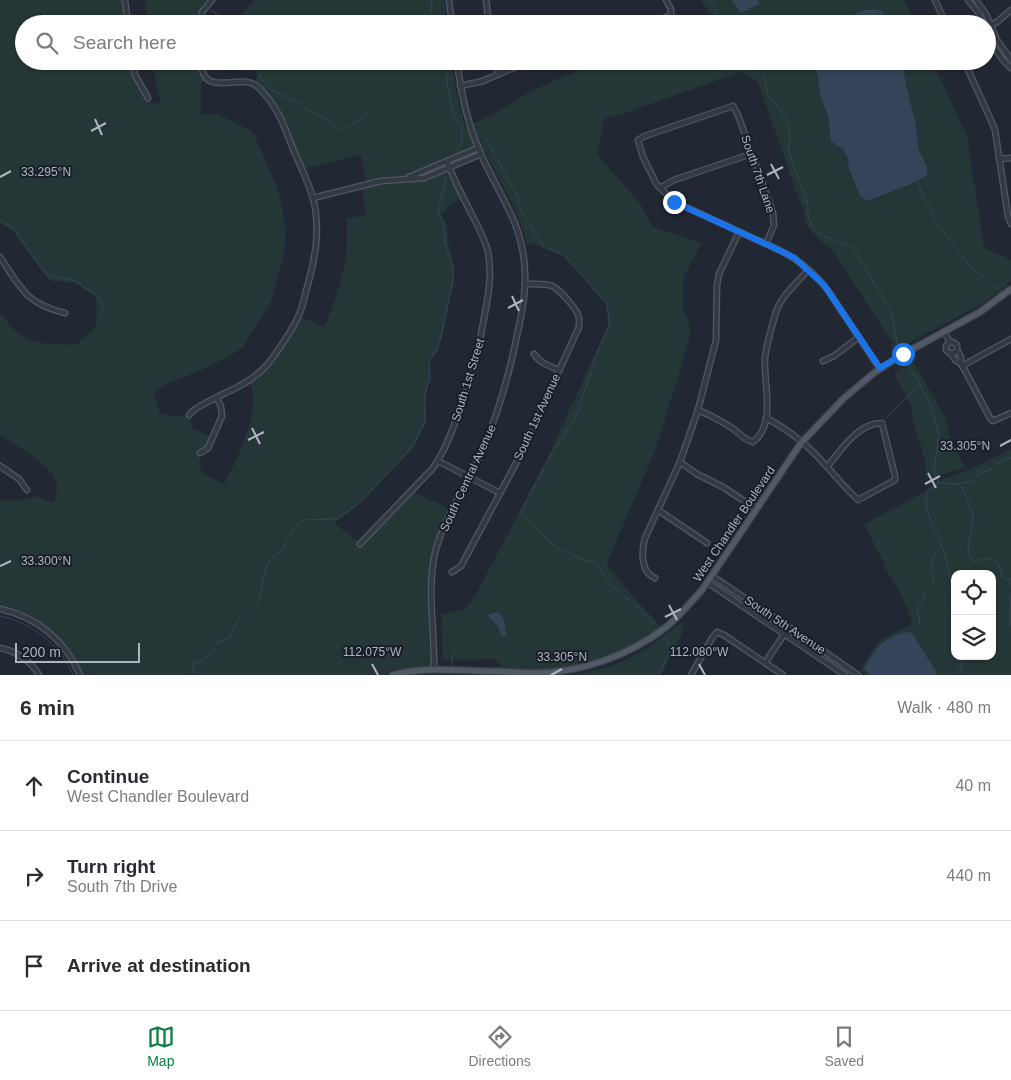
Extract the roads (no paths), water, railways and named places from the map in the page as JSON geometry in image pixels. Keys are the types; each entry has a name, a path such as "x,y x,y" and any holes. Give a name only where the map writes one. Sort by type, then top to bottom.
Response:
{"main road":[{"name":"West Chandler Boulevard","path":"393,675 434,669 534,673 580,668 608,659 636,646 661,630 688,606 708,582 802,443 844,398 880,368 900,355 980,312 1011,290"}],"street":[{"path":"126,0 127,15"},
{"path":"202,15 212,0"},
{"path":"449,0 451,15"},
{"path":"486,0 488,15"},
{"path":"666,0 671,9 671,15"},
{"path":"935,0 942,15"},
{"path":"968,0 980,15"},
{"path":"976,0 983,8 985,15"},
{"path":"996,22 1011,10"},
{"path":"996,38 1011,60"},
{"path":"996,50 1011,68"},
{"path":"134,70 148,98"},
{"path":"189,415 197,407 250,380 266,366 294,325 299,316 311,274 316,248 317,227 313,198 282,119 274,106 250,82 216,84 211,82 202,70"},
{"name":"South Central Avenue","path":"434,669 432,586 436,548 446,522 470,477 494,421 508,378 525,284 524,254 518,228 478,148 460,86 458,70"},
{"path":"497,70 498,74"},
{"path":"460,86 477,83 507,70"},
{"path":"968,70 992,124 998,147 1008,216 1011,224"},
{"name":"South 7th Lane","path":"660,188 643,157 638,140 733,106 738,115 773,213 774,225 766,244"},
{"path":"405,178 478,148"},
{"path":"313,198 381,181 424,178 481,154"},
{"path":"751,154 674,180 660,188 674,202 795,258 824,285 880,368"},
{"path":"999,159 1011,158"},
{"name":"South 1st Street","path":"360,544 438,461 454,426 465,395 480,342 490,287 490,264 484,240 447,162"},
{"path":"655,578 648,574 645,567 644,538 680,462 698,410 716,340 717,284 719,274 739,232"},
{"path":"0,257 21,289 31,299 47,308 65,313"},
{"path":"698,410 713,417 747,440 752,442 758,438 766,418 765,357 776,312 785,296 808,270"},
{"name":"South 1st Avenue","path":"452,572 461,566 521,454 576,334 580,321 575,309 555,287 547,284 525,284"},
{"path":"944,332 950,342 956,344 962,365 990,418 993,421 1011,413"},
{"path":"823,361 859,337"},
{"path":"962,365 1011,339"},
{"path":"950,342 947,345 947,351 962,365"},
{"path":"951,353 957,350"},
{"path":"534,354 542,363 559,370"},
{"path":"200,453 208,448 222,416 217,398"},
{"path":"766,418 782,427 815,454 827,467 858,500 895,480 882,423 876,423 858,432 827,467"},
{"path":"438,461 500,493"},
{"path":"680,462 756,509"},
{"path":"0,466 19,479 27,490"},
{"path":"658,510 707,543"},
{"name":"South 5th Avenue","path":"712,576 858,675"},
{"name":"South 5th Avenue","path":"708,582 845,675"},
{"path":"0,609 27,618 53,636 65,648 80,675"},
{"path":"765,663 789,628"},
{"path":"691,675 717,632 783,675"},
{"path":"0,648 23,658 39,675"}],"water":[{"path":"732,0 759,0 759,4 740,12"},
{"path":"873,9 882,11 884,15 852,15"},
{"path":"816,70 904,70 915,121 918,149 927,166 927,174 911,184 867,201 860,196 849,169 848,158 843,149 831,141 828,116 820,95"},
{"path":"497,612 504,622 506,635 504,637 501,635 498,626 488,616"},
{"path":"906,632 912,633 936,675 870,675 864,668 878,647 889,639"}],"waterway":[{"path":"430,15 432,0"},
{"path":"710,0 718,15"},
{"path":"211,10 218,15"},
{"path":"256,70 262,80 274,91 293,99 342,130 369,112"},
{"path":"446,70 451,107 462,127"},
{"path":"759,70 765,79 769,96 781,110 786,121 790,138 788,150 808,204 808,216 812,226 819,234 854,249 891,311 898,347"},
{"path":"458,150 462,140 462,127"},
{"path":"486,139 518,197 523,214 533,231 544,247 564,255 607,304 610,325 594,359 594,365 577,413 544,466 521,512 554,546 574,556 595,563 612,586 655,624"},
{"path":"337,519 359,503 412,447 425,421 424,403 430,378 429,362 437,350 453,279 453,267 445,242 444,227 438,211 446,178"},
{"path":"917,180 924,199 930,207 933,218 970,266 1002,292"},
{"path":"0,220 13,228 47,275 76,281 97,296 104,308"},
{"path":"906,362 930,403 939,434 934,471 939,483 927,491 926,498 928,513 946,559 951,585"},
{"path":"885,419 919,387"},
{"path":"958,484 973,481 979,474 991,469 1006,458 1011,458"},
{"path":"940,483 958,484 963,489 968,501 973,515 968,546 970,558 974,561 992,558 999,564 1001,575 1007,580 1011,579"},
{"path":"191,675 194,663 202,661 211,653 218,642 230,638 237,621 259,601 266,567 271,558 281,552 294,527 304,520 336,519"},
{"path":"920,626 917,608 924,599 924,592 932,584 934,577 932,561 941,546"},
{"path":"1008,580 1011,586"},
{"path":"1011,593 1011,626"},
{"path":"0,616 12,619 44,636 61,654 73,675"},
{"path":"658,675 671,650 665,637"},
{"path":"451,667 453,654 457,649"},
{"path":"955,675 961,666 962,660"},
{"path":"961,666 962,675"}]}
